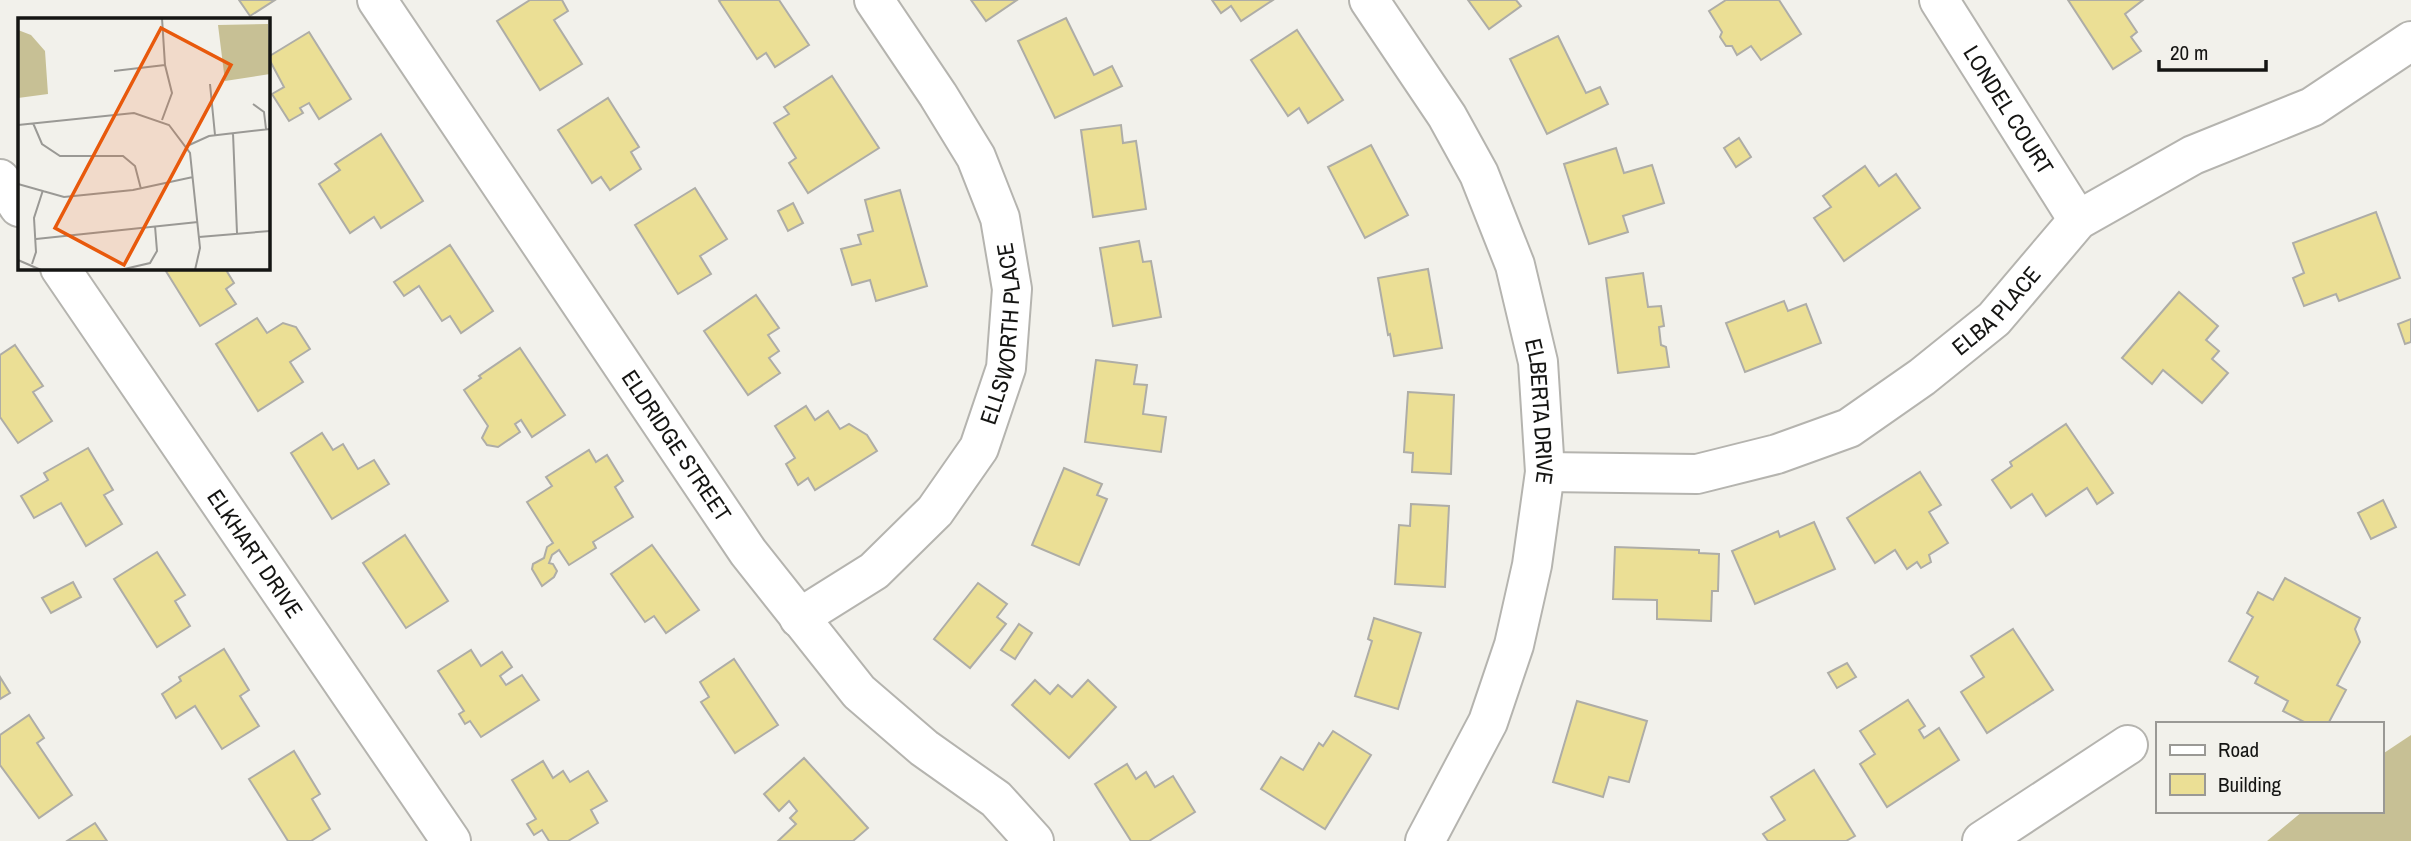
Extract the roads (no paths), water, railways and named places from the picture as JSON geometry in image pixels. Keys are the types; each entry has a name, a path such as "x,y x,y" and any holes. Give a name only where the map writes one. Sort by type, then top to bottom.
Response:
{"street":[{"name":"ELDRIDGE STREET","path":"377,0 748,552 799,618 859,692 924,748 996,799 1034,841"},
{"name":"ELLSWORTH PLACE","path":"799,618 874,571 935,511 979,448 1006,368 1013,289 1000,218 976,157 874,0"},
{"name":"ELBERTA DRIVE","path":"1369,0 1447,116 1479,174 1515,265 1538,362 1545,472 1532,565 1514,645 1488,722 1431,839"},
{"name":"LONDEL COURT","path":"1939,0 2078,220"},
{"name":"ELBA PLACE","path":"1545,472 1697,474 1777,454 1849,428 1922,377 1994,319 2078,220 2193,155 2312,107 2411,41"},
{"path":"0,179 18,206"},
{"name":"ELKHART DRIVE","path":"61,270 451,841"},
{"path":"1982,841 2128,745"}]}
